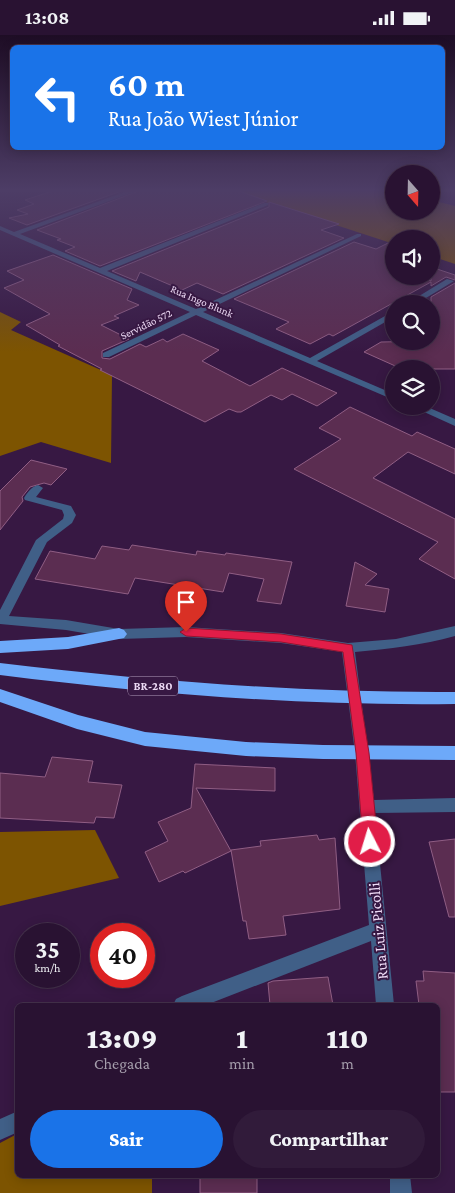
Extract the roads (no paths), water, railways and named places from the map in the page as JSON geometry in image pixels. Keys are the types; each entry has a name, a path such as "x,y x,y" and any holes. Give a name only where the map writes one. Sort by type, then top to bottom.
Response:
{"highway":[{"path":"0,647 68,643 119,634"},
{"name":"BR-280","path":"0,669 109,683 306,697 455,698"},
{"path":"0,695 77,722 145,739 246,749 362,753 455,753"}],"street":[{"name":"Rua Ingo Blunk","path":"37,244 385,393"},
{"path":"100,271 167,244"},
{"name":"Servidão 572","path":"106,355 340,244"},
{"path":"426,295 450,281"},
{"path":"310,361 385,318"},
{"path":"437,415 455,423"},
{"path":"38,488 29,498 67,508 70,515 68,521 42,540 0,620 66,625 119,634 186,632 281,638 348,648 396,644 455,631"},
{"name":"Rua Luiz Picolli","path":"348,648 362,753 385,1003"},
{"path":"367,807 455,805"},
{"path":"187,1003 378,930"},
{"path":"0,1130 15,1122"},
{"path":"400,1178 401,1193"}]}
